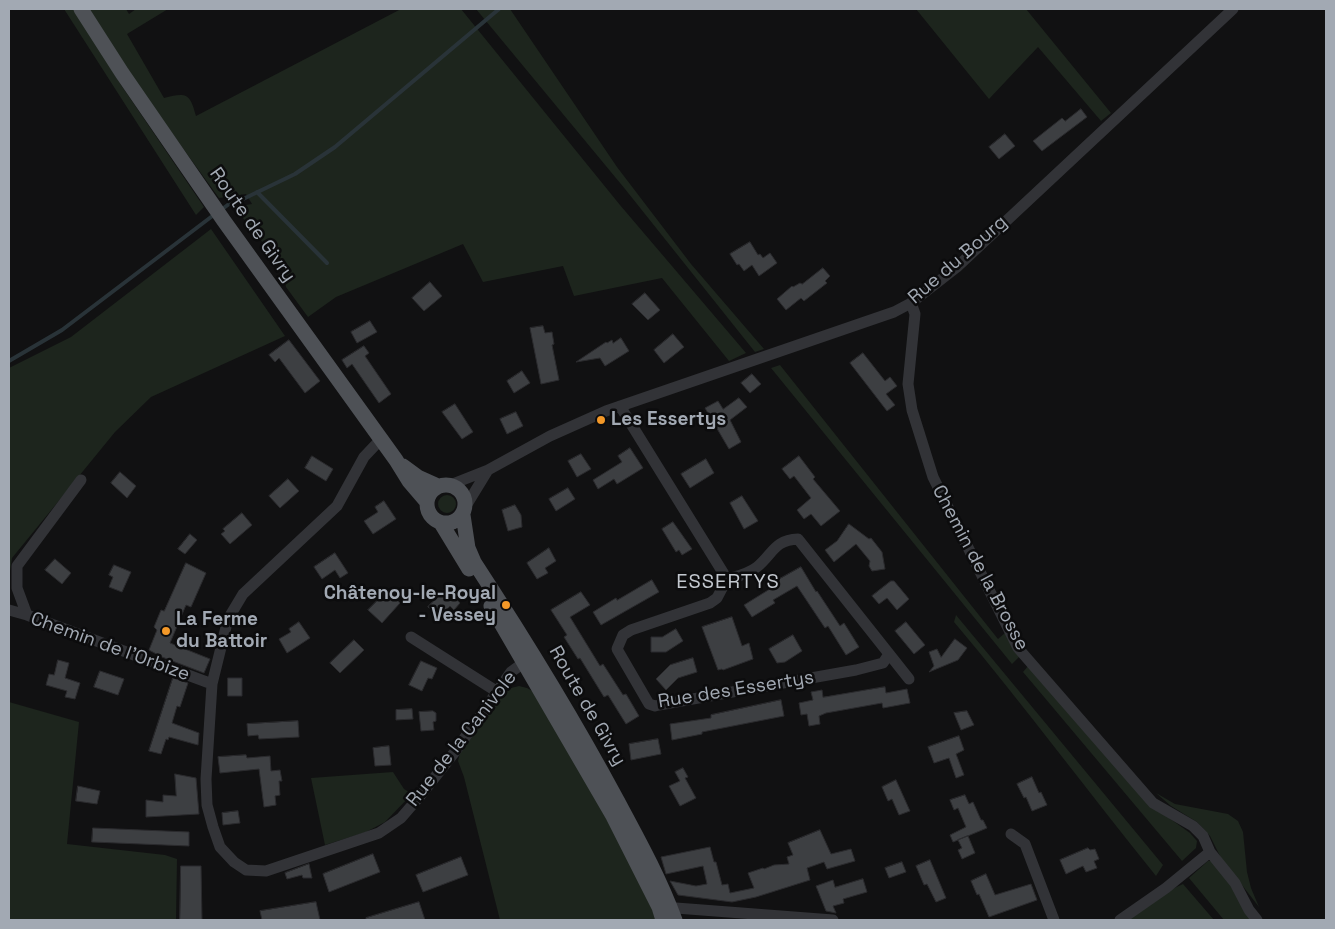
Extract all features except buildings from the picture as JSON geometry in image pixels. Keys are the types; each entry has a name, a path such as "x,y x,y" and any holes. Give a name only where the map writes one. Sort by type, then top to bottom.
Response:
{"main road":[{"name":"Route de Givry","path":"82,9 122,74 224,221 396,460 409,481 427,502"},
{"name":"Route de Givry","path":"396,460 418,477 444,485"},
{"path":"444,485 458,488 464,496 464,510 457,521 451,523 441,523 434,519 428,511 427,502 432,490 444,485"},
{"name":"Route de Givry","path":"464,510 468,548 474,562 529,659"},
{"name":"Route de Givry","path":"441,523 529,659 584,738 658,877 666,914"}],"street":[{"name":"Rue du Bourg","path":"444,485 488,470 550,436 620,406 894,312 911,303 957,267 1234,9"},
{"name":"Chemin de la Brosse","path":"911,303 915,314 908,384 912,410 933,477 1018,648 1154,803 1193,826 1203,836 1210,852 1235,883 1249,910 1257,920"},
{"path":"620,406 728,579 749,572 758,566 782,542 798,539 910,679"},
{"name":"Rue de la Canivole","path":"381,440 364,457 337,506 243,594 228,619 212,684 206,778 207,805 212,827 220,846 234,862 246,870 266,871 379,833 401,818 420,796 454,753 511,672 529,659"},
{"name":"Rue du Bourg","path":"464,510 488,470"},
{"path":"28,615 17,588 17,566 81,480"},
{"name":"Rue des Essertys","path":"728,579 717,598 710,603 631,630 623,635 617,649 649,704 654,706 856,670 883,662 889,654"},
{"name":"Chemin de l'Orbize","path":"9,610 28,615 212,684"},
{"path":"411,637 496,691"},
{"path":"1011,834 1025,844 1054,920"},
{"path":"1120,920 1166,888 1210,852"},
{"path":"666,914 833,920"}],"shaded area":[{"path":"64,9 75,9 121,85 204,207 196,215"},
{"path":"89,9 126,9 129,14 136,9 168,9 127,34 164,98 178,95 186,96 192,103 196,116 401,9 461,9 620,205 746,353 729,361 662,278 574,296 563,266 483,282 463,244 336,297 308,317 286,287 282,266 234,207 252,204 246,194 219,198 135,81"},
{"path":"476,9 510,9 617,167 691,264 764,349 755,352 625,189"},
{"path":"916,9 1026,9 1111,113 1101,121 1038,47 989,99"},
{"path":"211,229 285,336 151,397 115,432 12,558 9,578 9,368 71,337"},
{"path":"780,365 998,639 1005,633 1020,656 1012,664 771,368"},
{"path":"443,495 451,495 456,500 454,511 443,513 438,508 438,500"},
{"path":"956,615 1163,865 1156,876 954,622"},
{"path":"1028,666 1151,805 1190,833 1197,841 1196,848 1182,861 1023,672"},
{"path":"519,686 536,693 640,878 657,920 500,920 464,777 458,761 460,753 504,693 511,688"},
{"path":"9,702 79,722 67,844 165,855 177,859 176,920 9,920"},
{"path":"393,772 404,789 412,794 385,822 366,832 325,845 311,778"},
{"path":"1156,793 1175,804 1228,814 1238,821 1243,832 1247,872 1259,907 1221,858 1210,836 1197,822 1171,806"},
{"path":"1208,861 1212,861 1232,884 1252,920 1224,920 1189,878"},
{"path":"1183,884 1214,920 1127,920 1168,891"}],"waterway":[{"path":"221,210 229,204 295,174 335,147 499,9"},
{"path":"257,192 327,263"},
{"path":"9,361 62,330 215,214"}],"place":[{"name":"Les Essertys","path":"601,420"},
{"name":"Châtenoy-le-Royal - Vessey","path":"506,605"},
{"name":"La Ferme du Battoir","path":"166,631"}],"district":[{"name":"ESSERTYS","path":"728,583"}]}
